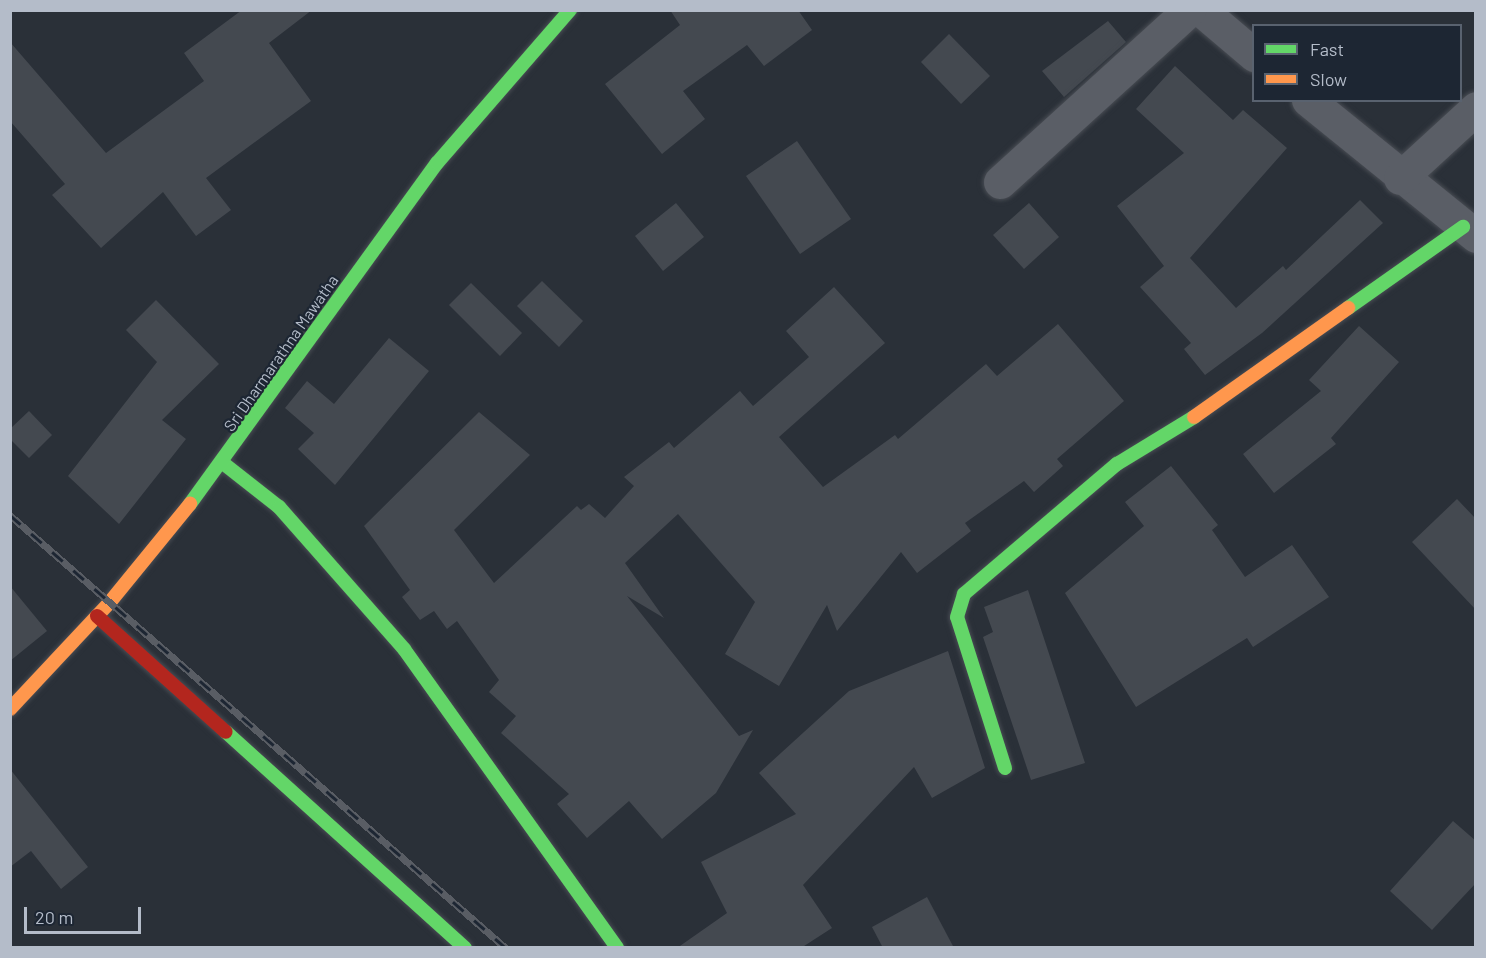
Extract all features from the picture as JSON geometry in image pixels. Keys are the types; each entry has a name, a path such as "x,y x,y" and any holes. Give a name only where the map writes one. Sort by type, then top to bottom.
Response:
{"street":[{"name":"Sri Dharmarathna Mawatha","path":"10,709 97,616 223,464 437,163 570,10"},
{"path":"1000,182 1189,10"},
{"path":"1201,10 1252,53"},
{"path":"1005,768 957,617 964,594 1117,464 1184,424 1469,232 1400,178 1310,102"},
{"path":"1400,178 1476,108"},
{"path":"223,464 279,507 404,649 617,948"},
{"path":"97,616 465,948"}],"building":[{"path":"242,10 312,10 269,43 311,101 206,178 231,210 196,236 163,192 101,248 52,195 65,184 10,121 10,42 106,153 204,81 184,53"},
{"path":"670,10 798,10 812,30 764,66 747,45 683,91 705,119 662,154 605,84 680,25"},
{"path":"1108,21 1126,42 1064,97 1042,71"},
{"path":"949,34 990,76 961,104 921,62"},
{"path":"1175,66 1233,120 1243,110 1287,148 1190,258 1236,308 1283,266 1286,270 1360,200 1383,223 1262,333 1205,375 1184,349 1191,343 1140,287 1164,266 1117,206 1184,153 1136,109"},
{"path":"797,141 851,219 800,254 746,176"},
{"path":"676,203 704,237 663,271 635,236"},
{"path":"1029,203 1059,237 1024,269 993,235"},
{"path":"542,281 583,321 559,347 517,306"},
{"path":"471,283 522,333 500,356 449,305"},
{"path":"834,287 885,343 779,437 823,487 895,435 898,439 986,364 997,376 1058,324 1124,401 1057,459 1063,466 1034,492 1024,481 965,523 971,531 917,573 901,552 837,631 827,605 779,686 725,654 755,602 678,514 625,563 664,618 627,596 739,736 753,730 716,793 662,839 629,801 587,838 557,804 569,794 501,733 516,716 489,692 499,680 457,621 447,629 434,611 420,620 402,597 410,590 364,526 479,412 530,455 454,530 494,583 577,506 581,510 589,504 605,518 634,486 624,477 669,442 674,448 740,391 753,406 809,357 786,331"},
{"path":"156,300 219,364 162,420 186,439 119,524 68,476 157,362 126,330"},
{"path":"1359,326 1399,362 1331,438 1336,444 1274,493 1243,454 1321,391 1309,380"},
{"path":"389,338 429,371 335,485 298,449 314,433 285,408 307,381 334,404"},
{"path":"29,411 52,435 29,458 10,439 10,429"},
{"path":"1171,466 1218,525 1212,530 1245,577 1292,545 1329,597 1253,647 1247,638 1136,707 1065,593 1144,526 1125,502"},
{"path":"1457,499 1476,519 1476,610 1412,542"},
{"path":"10,586 47,631 10,661"},
{"path":"1028,590 1085,763 1031,780 983,637 993,632 984,607"},
{"path":"948,651 985,768 932,798 914,767 803,885 832,928 801,948 677,948 727,913 701,862 796,814 759,773 849,691"},
{"path":"10,769 88,867 61,889 31,851 10,867"},
{"path":"1453,821 1476,841 1476,883 1432,930 1390,891"},
{"path":"927,897 954,948 883,948 872,927"}],"railway":[{"path":"10,515 506,948"}],"traffic: fast":[{"path":"190,504 437,163 570,10"},
{"path":"1348,308 1463,227"},
{"path":"1005,768 957,617 964,594 1117,464 1194,417"},
{"path":"223,463 279,507 404,649 617,948"},
{"path":"226,732 465,948"}],"traffic: slow":[{"path":"1194,417 1348,308"},
{"path":"10,709 110,602 190,504"}],"traffic: jam":[{"path":"97,616 226,732"}]}
